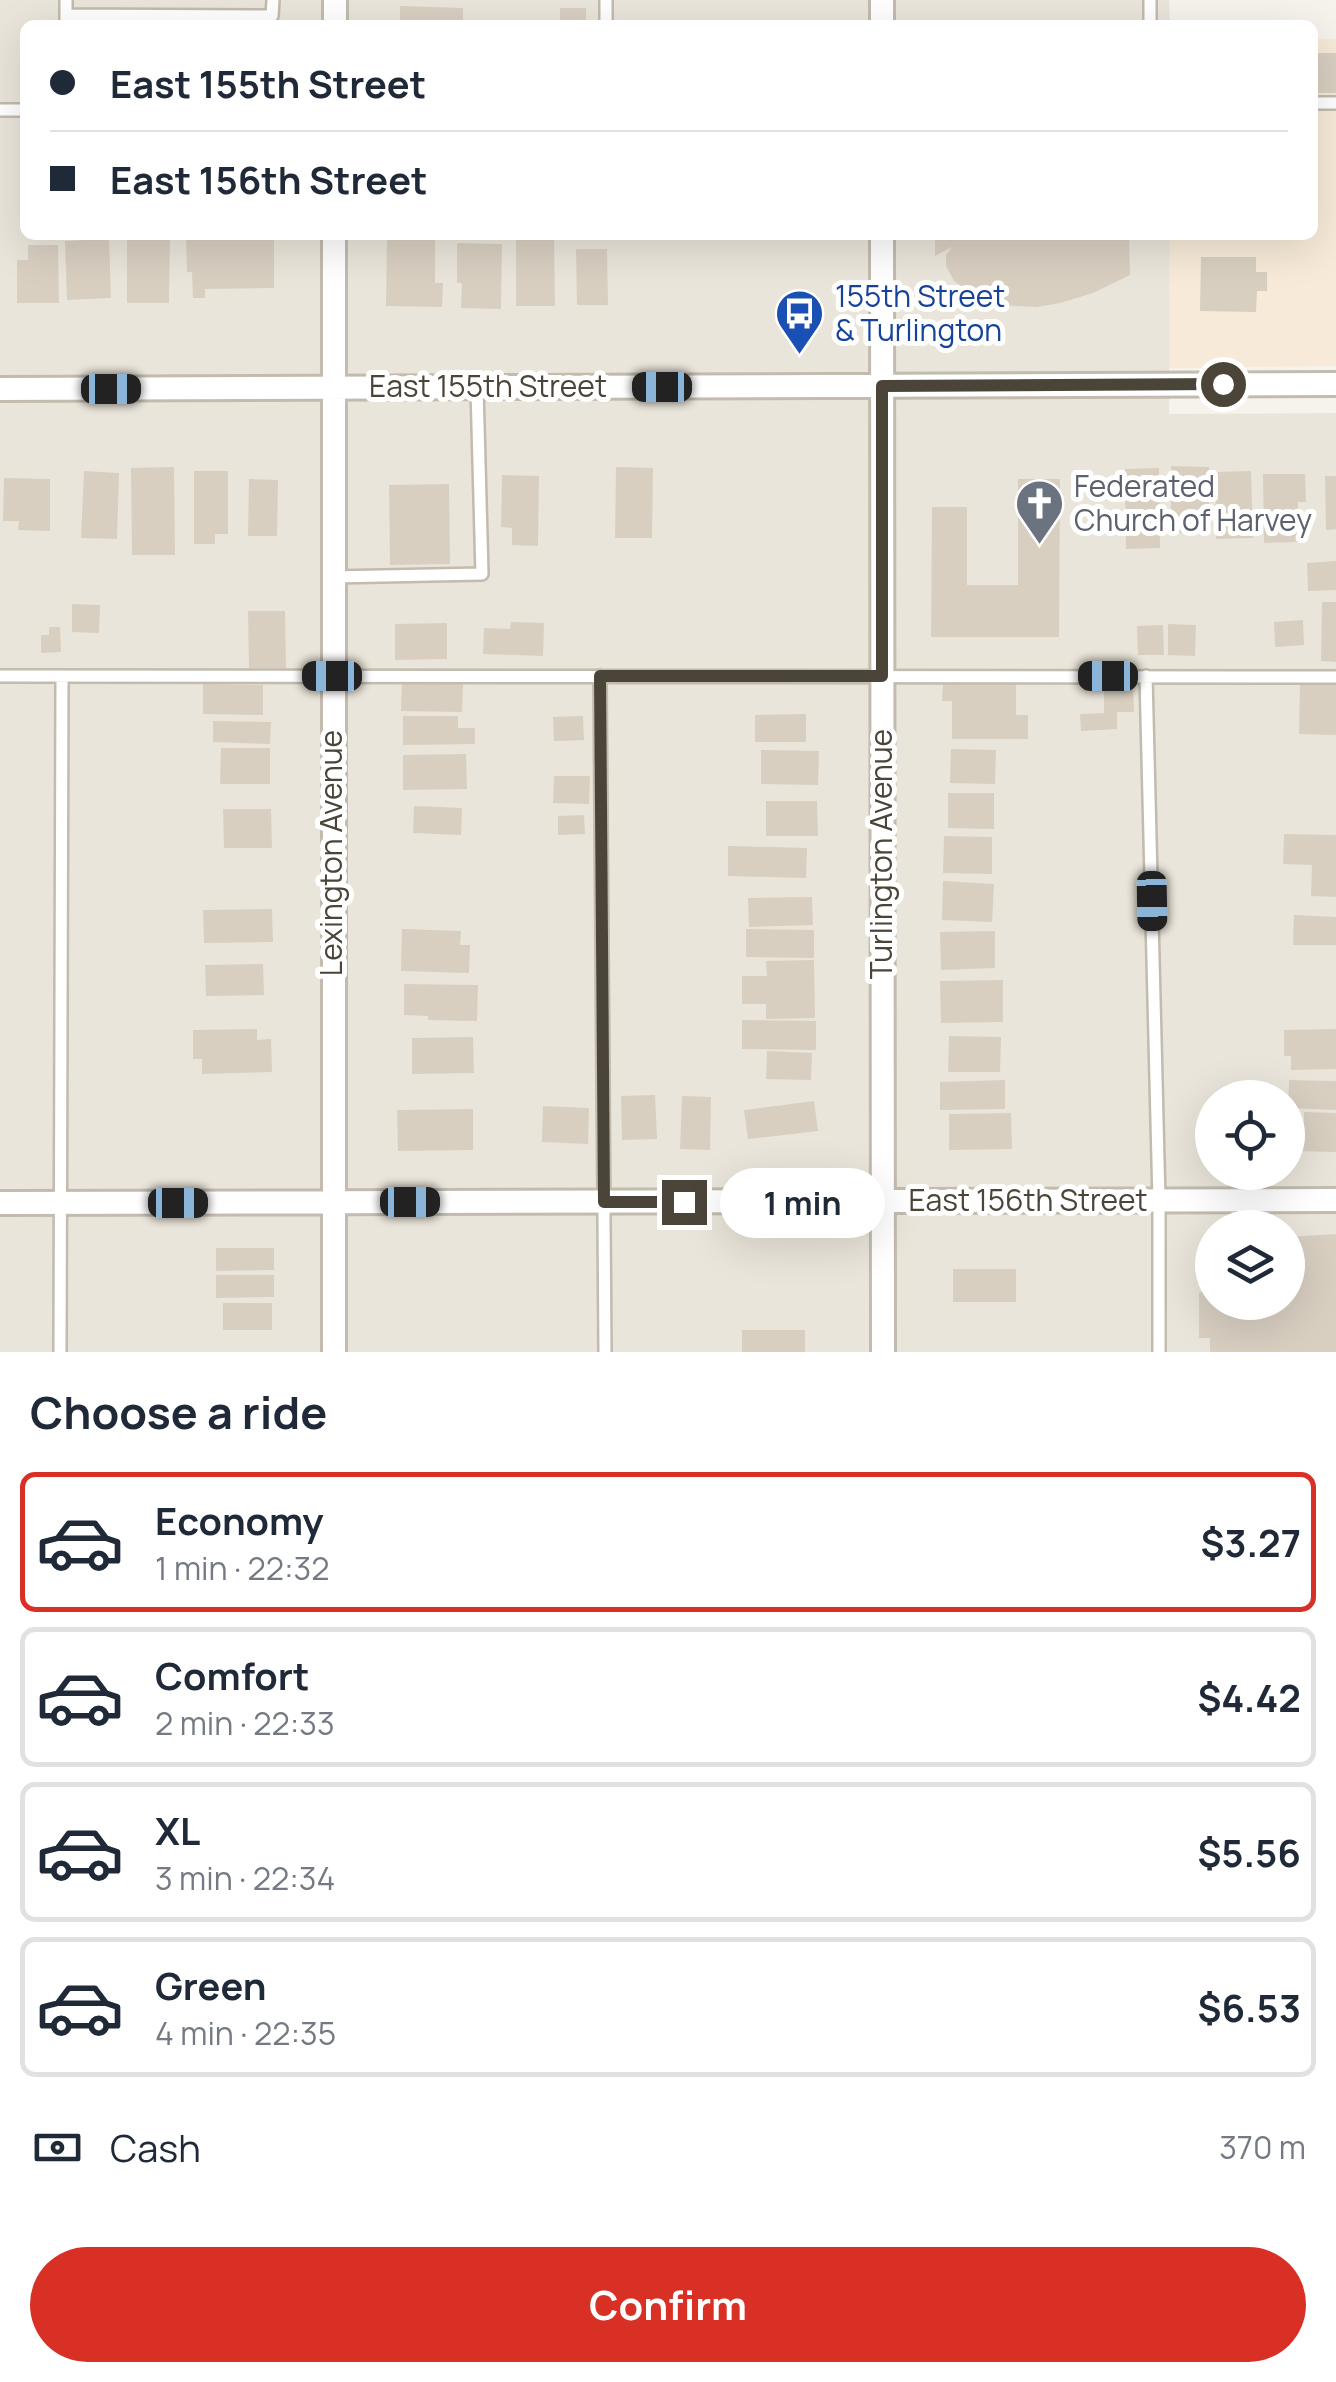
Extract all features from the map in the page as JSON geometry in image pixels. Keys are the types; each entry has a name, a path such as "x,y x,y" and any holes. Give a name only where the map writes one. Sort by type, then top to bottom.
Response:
{"street":[{"name":"Lexington Avenue","path":"334,240 334,1352"},
{"name":"Turlington Avenue","path":"882,240 883,1352"},
{"name":"East 155th Street","path":"0,389 1336,384"},
{"name":"East 156th Street","path":"0,1203 1336,1200"}],"lane":[{"path":"66,0 66,20 272,16 273,0"},
{"path":"332,576 482,574 478,388"},
{"path":"0,676 1336,676"},
{"path":"60,1352 62,676"},
{"path":"600,676 605,1352"},
{"path":"1146,676 1159,1352"}],"shaded area":[{"path":"0,0 1169,0 1170,20 20,20 20,240 1170,240 1169,414 1336,413 1336,1352 0,1352"},
{"path":"1318,39 1336,39 1336,366 1169,368 1170,240 1318,240"}],"building":[{"path":"400,6 463,8 463,20 400,20"},
{"path":"560,8 586,8 586,20 560,20"},
{"path":"1318,53 1336,53 1336,93 1318,93"},
{"path":"109,240 111,298 67,300 65,241"},
{"path":"127,240 170,240 169,303 127,303"},
{"path":"186,240 274,240 274,288 205,289 205,298 193,298 192,272 187,272"},
{"path":"387,240 435,240 435,283 443,283 442,307 386,306"},
{"path":"516,240 554,240 555,306 516,306"},
{"path":"935,240 1129,240 1130,275 1060,303 1037,307 999,305 985,302 954,281 946,266 946,255 952,247 935,256"},
{"path":"457,243 502,244 501,309 461,308"},
{"path":"28,245 58,245 59,303 17,303 17,260 28,260"},
{"path":"576,249 607,249 608,305 577,305"},
{"path":"1201,257 1256,257 1256,272 1267,272 1267,291 1257,291 1256,312 1200,311"},
{"path":"1171,466 1209,467 1209,533 1171,533"},
{"path":"174,467 175,555 132,555 131,468"},
{"path":"616,467 653,468 652,538 615,538"},
{"path":"1159,468 1160,548 1126,549 1125,469"},
{"path":"84,471 119,473 117,539 81,538"},
{"path":"194,471 228,471 228,534 215,534 215,544 194,544"},
{"path":"1251,471 1253,538 1216,539 1215,472"},
{"path":"1263,474 1305,474 1306,502 1298,502 1298,542 1264,543"},
{"path":"502,475 539,476 538,546 512,545 512,528 501,527"},
{"path":"1325,476 1336,476 1336,529 1326,530"},
{"path":"4,478 50,479 50,531 18,530 19,521 3,521"},
{"path":"249,479 278,480 277,536 248,536"},
{"name":"Federated Church of Harvey","path":"1018,479 1060,479 1059,637 931,637 932,507 967,507 967,585 1018,585"},
{"path":"449,484 450,564 390,565 389,485"},
{"path":"1336,561 1336,590 1308,591 1307,563"},
{"path":"1322,602 1336,602 1336,662 1321,661"},
{"path":"72,604 100,605 99,633 72,632"},
{"path":"248,611 285,611 286,668 249,668"},
{"path":"1303,620 1304,645 1275,647 1274,622"},
{"path":"511,622 544,623 543,656 483,654 484,628 510,629"},
{"path":"447,623 447,659 395,660 395,624"},
{"path":"1168,624 1196,625 1195,656 1168,655"},
{"path":"1163,625 1164,655 1138,655 1137,626"},
{"path":"49,627 60,627 61,652 41,653 41,635 49,635"},
{"path":"1300,681 1336,682 1336,735 1299,734"},
{"path":"402,683 463,684 462,712 401,711"},
{"path":"943,683 1016,684 1016,715 1028,715 1028,739 952,739 952,701 942,701"},
{"path":"203,684 263,685 263,715 203,714"},
{"path":"1104,685 1133,685 1134,712 1117,712 1117,729 1081,731 1080,714 1104,713"},
{"path":"806,714 806,742 755,742 755,715"},
{"path":"403,716 458,716 458,728 475,728 475,744 403,745"},
{"path":"583,716 584,740 554,741 553,717"},
{"path":"213,721 271,722 270,744 213,742"},
{"path":"221,748 270,748 270,784 220,784"},
{"path":"951,749 996,750 995,784 950,783"},
{"path":"761,750 819,751 818,785 761,784"},
{"path":"466,754 467,789 403,790 403,755"},
{"path":"554,776 590,776 589,804 553,803"},
{"path":"948,793 994,793 994,829 948,828"},
{"path":"766,801 817,801 818,836 766,836"},
{"path":"414,806 462,808 461,835 413,833"},
{"path":"223,809 271,809 272,848 224,848"},
{"path":"584,815 585,834 558,835 558,816"},
{"path":"1284,834 1336,835 1336,897 1311,896 1312,865 1283,864"},
{"path":"944,836 992,837 992,874 943,873"},
{"path":"728,846 807,848 806,878 728,876"},
{"path":"943,881 994,884 992,922 942,920"},
{"path":"812,897 813,925 749,927 748,898"},
{"path":"272,909 273,942 204,943 203,910"},
{"path":"1294,915 1336,917 1336,945 1293,945"},
{"path":"402,929 461,931 460,945 470,945 469,973 401,971"},
{"path":"746,929 814,930 814,958 746,957"},
{"path":"995,931 995,968 941,970 940,932"},
{"path":"814,960 815,1018 766,1019 766,1004 742,1004 742,976 767,976 766,961"},
{"path":"263,964 264,995 206,996 205,965"},
{"path":"1003,980 1003,1022 941,1023 940,981"},
{"path":"404,984 478,985 477,1021 428,1020 428,1016 404,1015"},
{"path":"742,1020 816,1021 816,1050 742,1049"},
{"path":"257,1029 257,1040 271,1039 272,1072 202,1074 202,1059 193,1059 193,1030"},
{"path":"1336,1029 1336,1069 1291,1070 1291,1056 1284,1056 1284,1030"},
{"path":"949,1036 1001,1037 1000,1072 948,1072"},
{"path":"473,1037 474,1073 412,1074 412,1038"},
{"path":"767,1051 812,1053 811,1080 766,1079"},
{"path":"1005,1080 1005,1109 940,1110 940,1082"},
{"path":"1305,1080 1336,1081 1336,1110 1305,1109"},
{"path":"655,1095 657,1139 622,1140 621,1096"},
{"path":"682,1096 711,1097 710,1150 680,1149"},
{"path":"814,1101 818,1131 748,1139 744,1110"},
{"path":"543,1106 589,1108 588,1144 542,1142"},
{"path":"473,1109 473,1150 398,1151 397,1110"},
{"path":"1305,1112 1336,1113 1336,1152 1305,1151"},
{"path":"1011,1113 1012,1149 949,1150 949,1114"},
{"path":"1336,1234 1336,1352 1210,1352 1210,1338 1199,1338 1199,1320 1305,1320 1305,1236"},
{"path":"216,1248 274,1248 274,1270 216,1271"},
{"path":"953,1269 1016,1269 1016,1302 953,1302"},
{"path":"216,1275 274,1275 274,1297 216,1298"},
{"path":"223,1303 272,1303 272,1330 223,1330"},
{"path":"742,1330 805,1330 805,1352 742,1352"}],"place":[{"name":"155th Street & Turlington","path":"800,356"},
{"name":"Federated Church of Harvey","path":"1039,546"}],"route":[{"path":"684,1202 604,1202 600,676 882,676 882,386 1223,384"}]}
